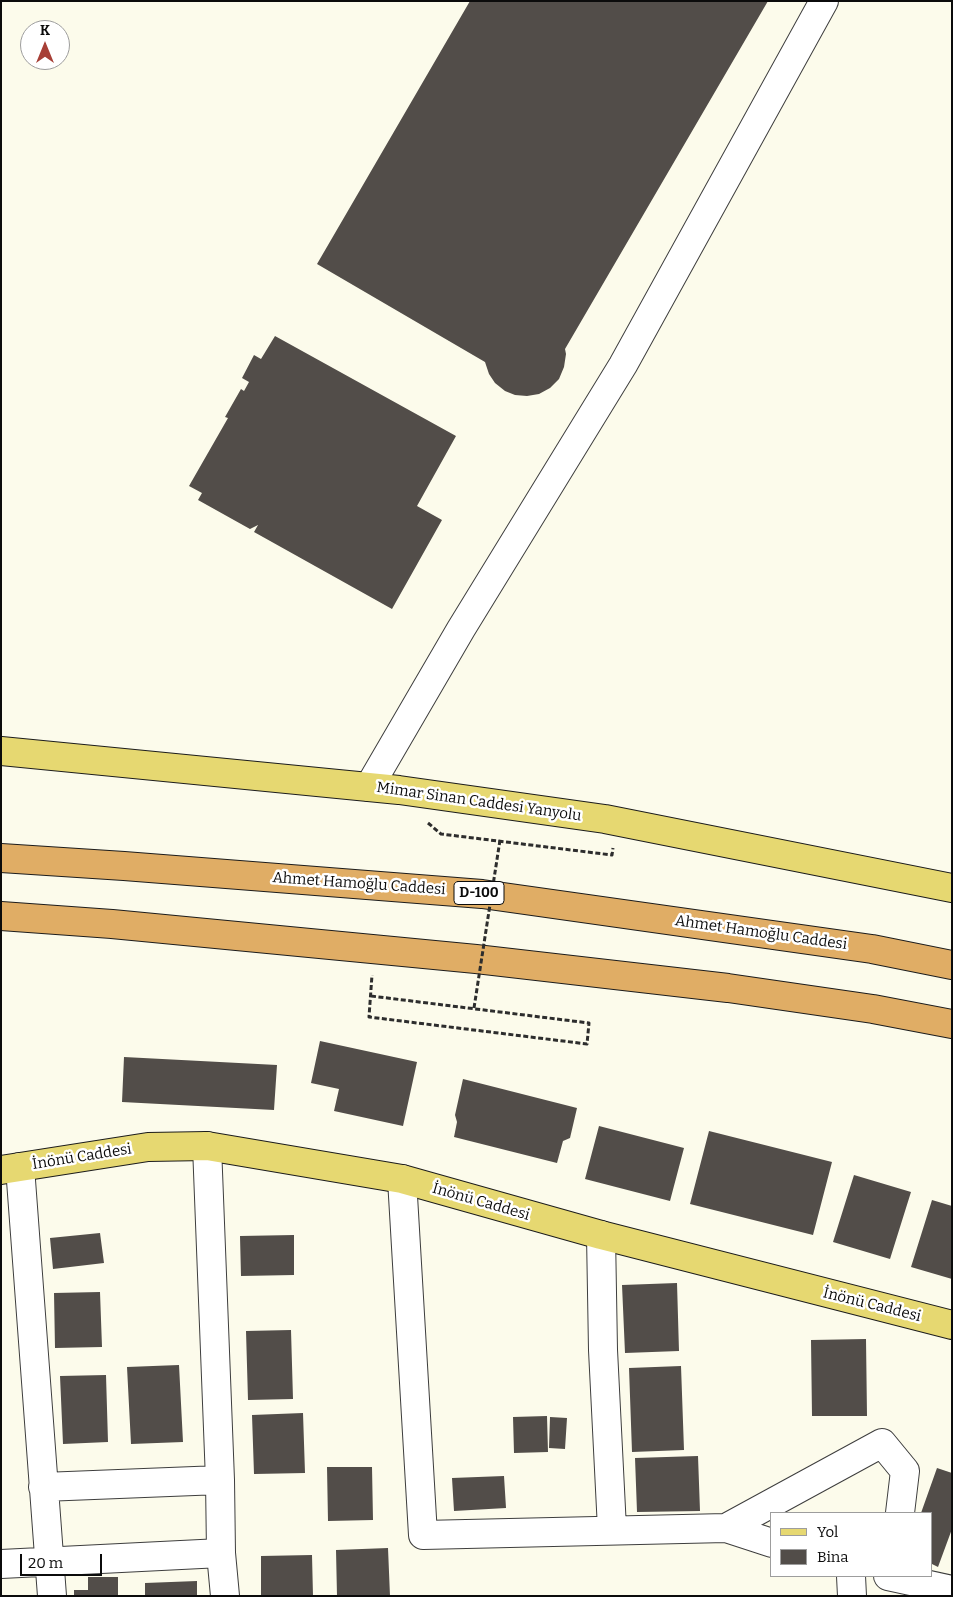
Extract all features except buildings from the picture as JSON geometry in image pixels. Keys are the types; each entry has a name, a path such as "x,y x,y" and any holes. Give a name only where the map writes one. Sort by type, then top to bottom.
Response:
{"highway":[{"name":"Ahmet Hamoğlu Caddesi","path":"1,858 482,894 872,949 952,965"},
{"path":"1,916 112,924 476,959 728,988 873,1008 952,1024"}],"main road":[{"name":"Mimar Sinan Caddesi Yanyolu","path":"1,751 399,790 605,819 952,888"},
{"name":"İnönü Caddesi","path":"11,1168 148,1147 207,1146 402,1179 601,1236 952,1326"}],"street":[{"path":"370,787 461,629 623,365 824,1"},
{"path":"207,1146 220,1480 221,1553 225,1596"},
{"path":"11,1168 52,1596"},
{"path":"402,1179 423,1535 726,1528 770,1542"},
{"path":"601,1236 603,1350 612,1530"},
{"path":"726,1528 882,1443 905,1471 900,1512"},
{"path":"43,1487 220,1480"},
{"path":"1,1564 221,1553"},
{"path":"852,1577 852,1596"},
{"path":"894,1577 952,1590"}],"path":[{"path":"441,834 500,840 474,1008"},
{"path":"371,996 589,1023 587,1044 370,1017 371,996 374,950"}]}
